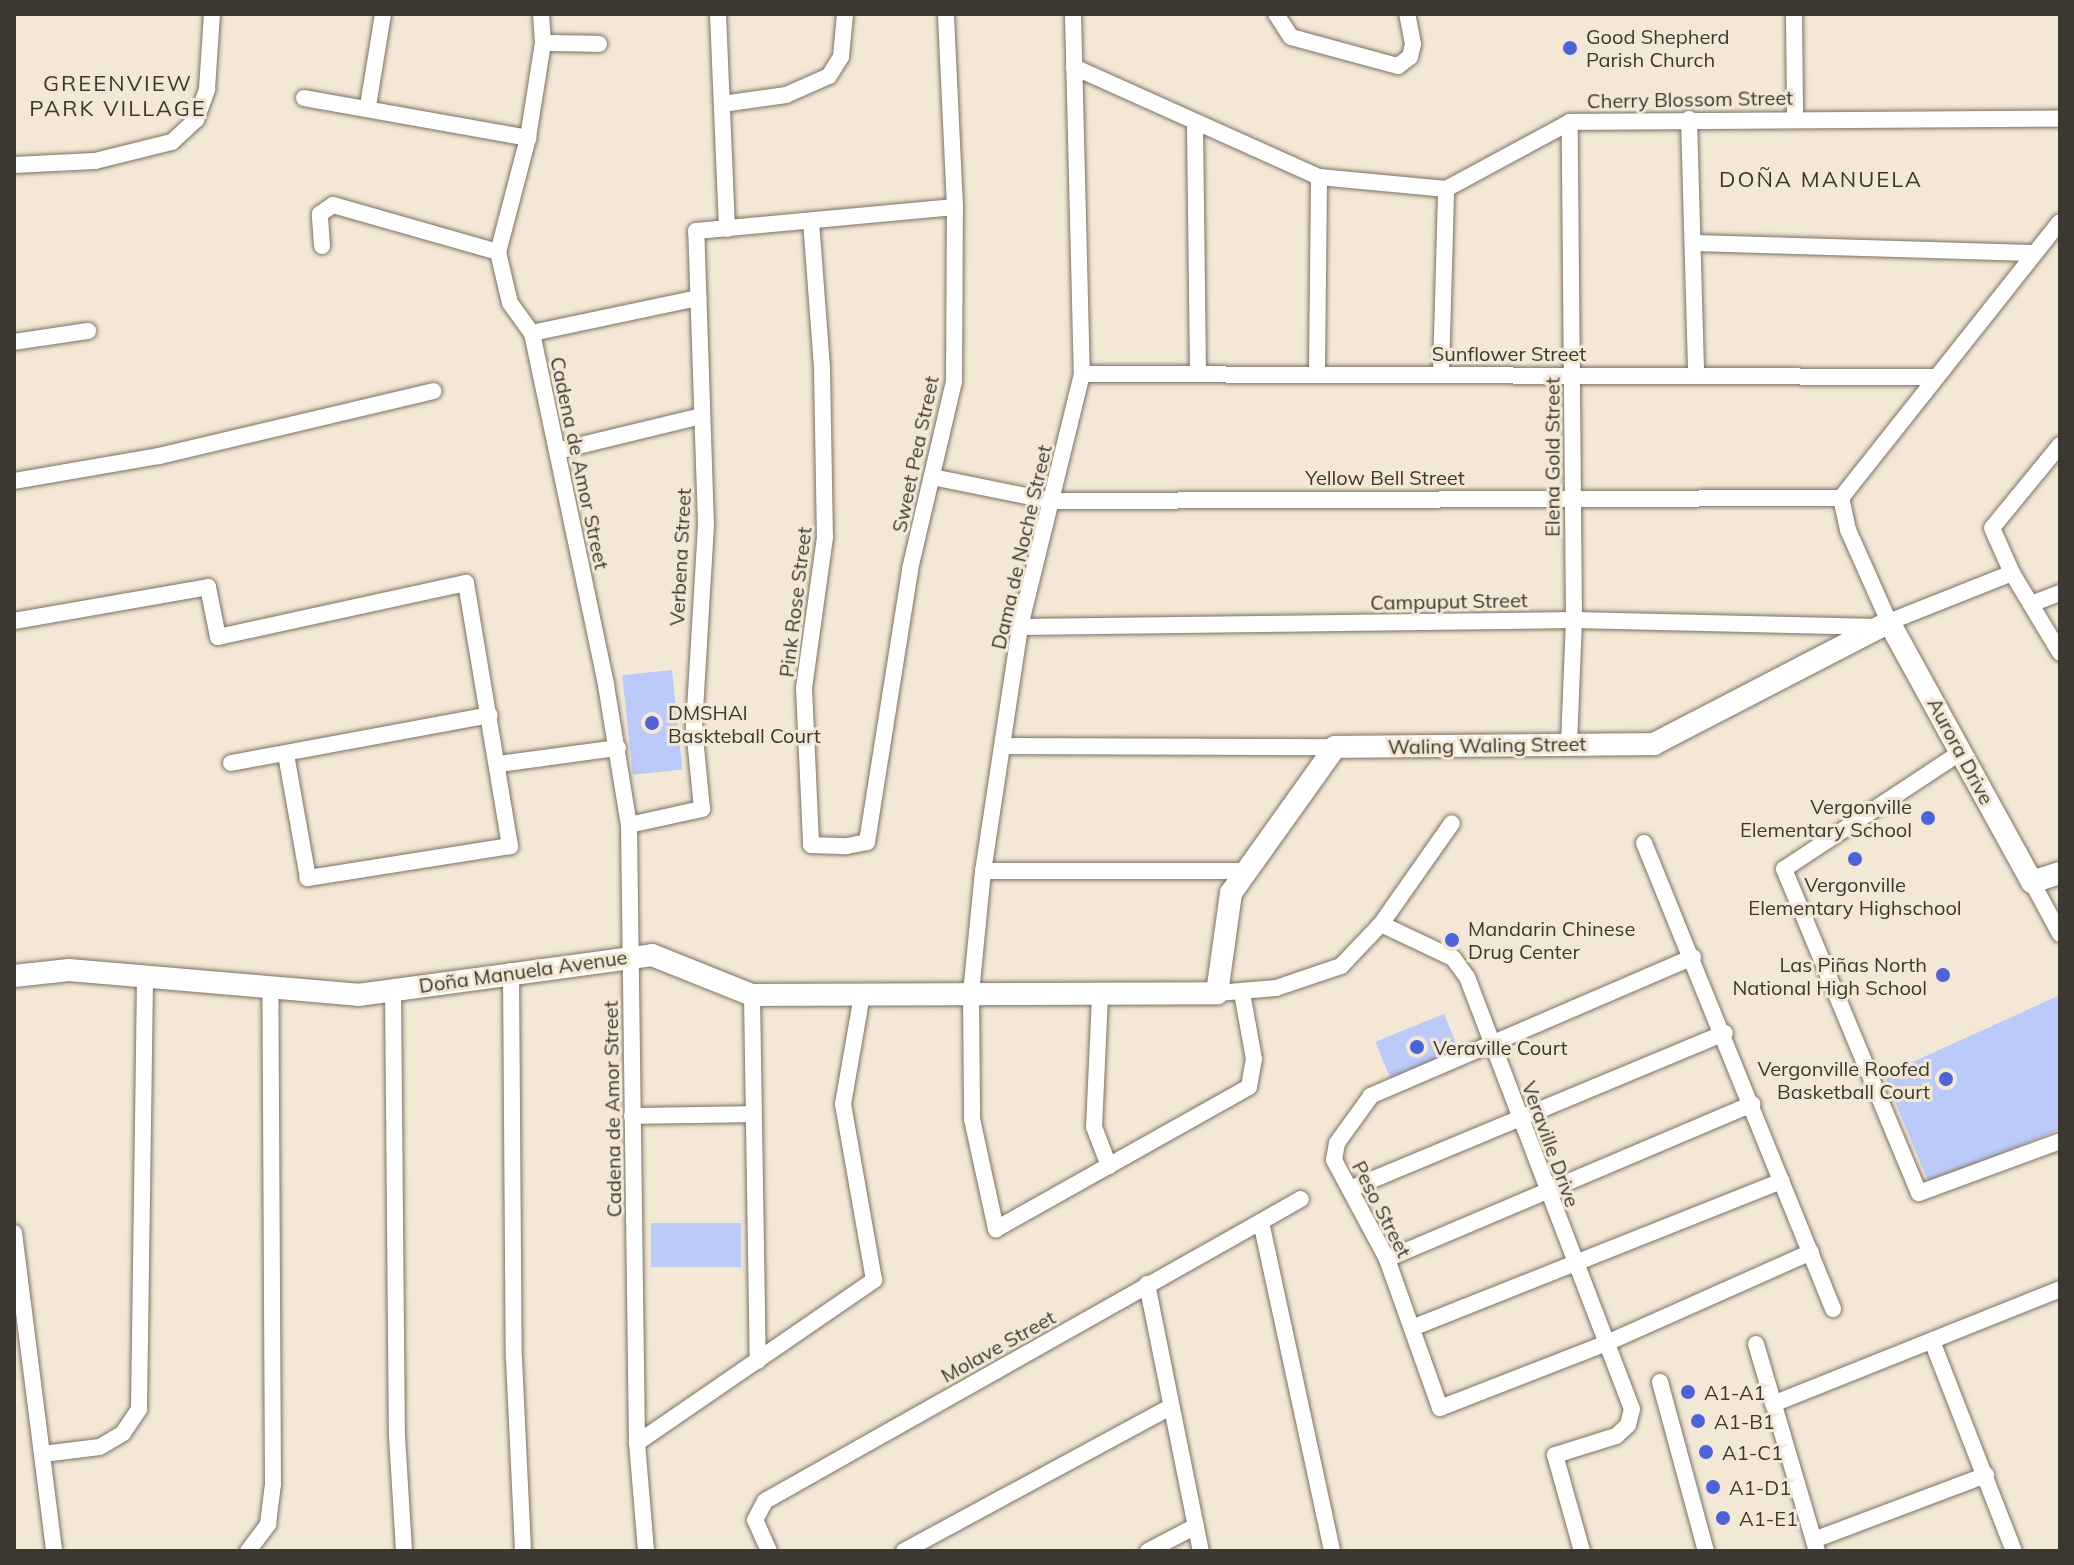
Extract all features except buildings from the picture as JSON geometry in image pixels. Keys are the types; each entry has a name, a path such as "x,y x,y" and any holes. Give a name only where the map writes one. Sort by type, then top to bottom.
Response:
{"street":[{"path":"14,165 95,161 172,142 196,120 207,89 212,14"},
{"path":"368,106 383,14"},
{"path":"322,246 320,214 333,205 498,252 528,138 543,43 541,14"},
{"path":"718,14 727,229 955,207"},
{"path":"722,104 786,95 829,76 841,57 845,14"},
{"name":"Sweet Pea Street","path":"811,845 867,842 894,653 954,382 955,207 946,14"},
{"name":"Dama de Noche Street","path":"1073,14 1082,374 1020,627 1006,746 983,871 971,994 972,1119 996,1229 1109,1166"},
{"path":"1276,14 1291,37 1398,66 1410,57 1413,44 1407,14"},
{"path":"1794,14 1795,117"},
{"path":"543,43 599,44"},
{"path":"1074,67 1195,126 1319,177 1446,189 1441,373"},
{"path":"304,98 368,106 528,138"},
{"name":"Cherry Blossom Street","path":"1446,189 1570,122 1795,117 2060,119"},
{"path":"1689,119 1696,373"},
{"name":"Elena Gold Street","path":"1569,744 1574,620 1570,122"},
{"path":"1195,126 1198,372"},
{"path":"1317,371 1319,177"},
{"name":"Pink Rose Street","path":"811,221 822,368 825,537 804,688 811,845"},
{"path":"2012,573 1884,624 1848,530 1841,498 2032,253 2060,222"},
{"name":"Verbena Street","path":"629,825 702,809 694,727 706,525 696,231 727,229"},
{"path":"1694,243 2032,253"},
{"name":"Cadena de Amor Street","path":"498,252 510,303 532,333 618,748 629,825 637,1443 646,1551"},
{"path":"532,333 698,298"},
{"path":"14,342 88,331"},
{"name":"Sunflower Street","path":"1082,374 1317,371 1936,377"},
{"path":"14,481 159,456 433,391"},
{"path":"557,451 702,416"},
{"path":"2060,445 1992,528 2012,573 2060,653"},
{"name":"Yellow Bell Street","path":"932,477 1051,501 1571,496 1841,498"},
{"path":"14,621 208,587 218,637 466,583 499,764 510,846 308,878 286,754"},
{"path":"2031,604 2060,593"},
{"name":"Campuput Street","path":"1020,627 1574,620 1884,624"},
{"name":"Waling Waling Street","path":"1335,747 1663,741 1884,624"},
{"name":"Aurora Drive","path":"1884,624 1961,752 2060,934"},
{"path":"231,763 490,715"},
{"path":"1006,746 1335,747"},
{"path":"1335,747 1244,871 1225,911 1217,993 1242,993 1341,966 1381,924 1452,823"},
{"path":"499,764 618,748"},
{"path":"1961,752 1784,869 1919,1193 2060,1141"},
{"path":"1644,843 1725,1033 1833,1309"},
{"path":"983,871 1244,871"},
{"path":"2032,882 2060,873"},
{"name":"Veraville Drive","path":"1381,924 1453,958 1467,977 1494,1045 1519,1123 1609,1342 1632,1409 1628,1425 1616,1436 1555,1455 1582,1551"},
{"name":"Doña Manuela Avenue","path":"14,976 69,970 332,996 630,955 652,955 752,995 1100,996 1217,993"},
{"name":"Peso Street","path":"1609,1342 1440,1408 1387,1259 1333,1154 1366,1100 1693,957"},
{"path":"511,971 514,1359 523,1551"},
{"path":"43,1454 112,1441 137,1415 141,1400 145,978"},
{"path":"248,1551 268,1524 273,1484 270,990"},
{"path":"393,990 397,1436 404,1551"},
{"path":"1100,996 1094,1127 1109,1166 1249,1087 1254,1059 1242,993"},
{"path":"752,995 758,1361"},
{"path":"637,1443 874,1280 843,1104 862,995"},
{"path":"1350,1189 1519,1123 1725,1033"},
{"path":"1387,1259 1547,1194 1753,1104"},
{"path":"632,1116 753,1114"},
{"path":"1412,1328 1782,1181"},
{"name":"Molave Street","path":"769,1551 755,1520 765,1501 1301,1199"},
{"path":"1261,1222 1332,1551"},
{"path":"14,1233 54,1551"},
{"path":"1609,1342 1811,1252"},
{"path":"1147,1284 1201,1551"},
{"path":"1773,1404 2060,1289"},
{"path":"1932,1341 2014,1551"},
{"path":"1756,1344 1815,1546 1986,1475"},
{"path":"1660,1382 1706,1551"},
{"path":"904,1551 1170,1407"},
{"path":"1148,1551 1196,1526"}],"shaded area":[{"name":"DMSHAI Baskteball Court","path":"672,670 682,769 633,775 622,675"},
{"path":"2060,995 2060,1129 1929,1183 1884,1075"},
{"name":"Veraville Court","path":"1444,1014 1459,1052 1391,1080 1375,1042"},
{"path":"651,1223 741,1223 741,1267 651,1267"}],"place":[{"name":"Good Shepherd Parish Church","path":"1570,48"},
{"name":"DMSHAI Baskteball Court","path":"652,723"},
{"name":"Vergonville Elementary School","path":"1928,818"},
{"name":"Vergonville Elementary Highschool","path":"1855,859"},
{"name":"Mandarin Chinese Drug Center","path":"1452,940"},
{"name":"Las Piñas North National High School","path":"1943,975"},
{"name":"Veraville Court","path":"1417,1047"},
{"name":"Vergonville Roofed Basketball Court","path":"1946,1079"},
{"name":"A1-A1","path":"1688,1392"},
{"name":"A1-B1","path":"1698,1421"},
{"name":"A1-C1","path":"1706,1452"},
{"name":"A1-D1","path":"1713,1487"},
{"name":"A1-E1","path":"1723,1518"}],"district":[{"name":"GREENVIEW PARK VILLAGE","path":"118,96"},
{"name":"DOÑA MANUELA","path":"1821,180"}]}
